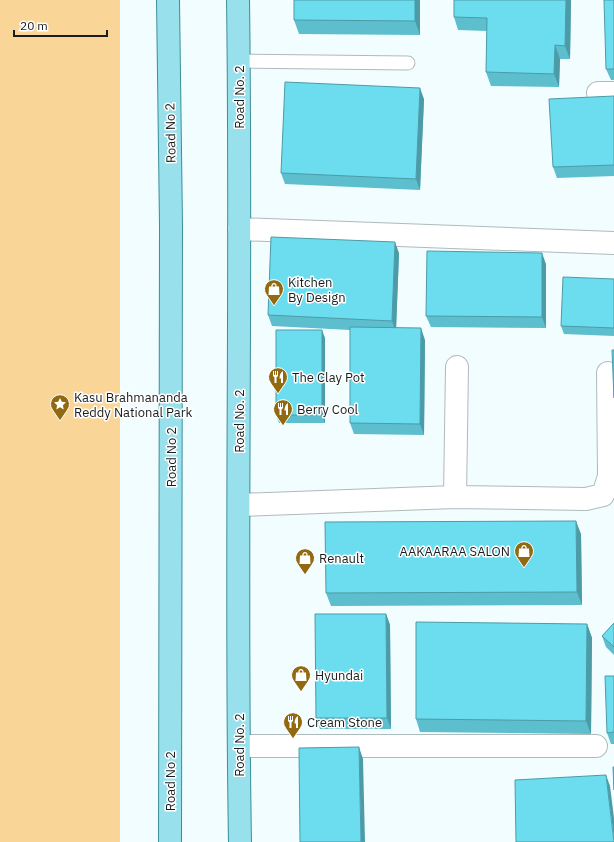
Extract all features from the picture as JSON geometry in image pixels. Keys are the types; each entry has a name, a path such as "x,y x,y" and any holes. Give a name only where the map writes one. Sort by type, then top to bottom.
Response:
{"main road":[{"name":"Road No 2","path":"168,0 171,225 170,842"},
{"name":"Road No. 2","path":"238,0 240,842"}],"street":[{"path":"239,229 614,243"},
{"path":"455,497 457,367"},
{"path":"239,505 455,497 586,499 603,495 609,476 608,373"},
{"path":"239,746 596,746"}],"lane":[{"path":"239,61 408,63"}],"shaded area":[{"name":"Kasu Brahmananda Reddy National Park","path":"0,0 120,0 120,842 0,842"}],"building":[{"path":"294,0 415,0 415,21 294,20"},
{"path":"454,0 566,0 565,46 555,45 554,74 486,72 487,18 454,17"},
{"path":"604,0 614,0 614,69 606,69"},
{"path":"285,82 420,88 416,179 281,173"},
{"path":"614,96 614,165 553,167 549,99"},
{"path":"271,237 395,242 392,321 268,315"},
{"path":"427,251 542,253 542,317 426,316"},
{"path":"563,277 614,279 614,328 561,326"},
{"path":"350,327 421,328 420,424 350,423"},
{"path":"276,330 322,330 322,415 276,415"},
{"path":"612,350 614,350 614,398"},
{"path":"576,521 577,592 326,593 325,522"},
{"path":"315,614 386,614 387,718 316,718"},
{"path":"416,622 587,624 586,721 416,719"},
{"path":"614,623 614,647 602,636"},
{"path":"605,676 614,676 614,732 607,733"},
{"path":"359,747 361,842 300,842 299,748"},
{"path":"613,767 614,767 614,790"},
{"path":"606,775 614,842 516,842 515,780"}],"place":[{"name":"Kitchen By Design","path":"274,306"},
{"name":"The Clay Pot","path":"278,394"},
{"name":"Kasu Brahmananda Reddy National Park","path":"60,421"},
{"name":"Berry Cool","path":"283,426"},
{"name":"AAKAARAA SALON","path":"524,568"},
{"name":"Renault","path":"305,575"},
{"name":"Hyundai","path":"301,692"},
{"name":"Cream Stone","path":"293,739"}]}
